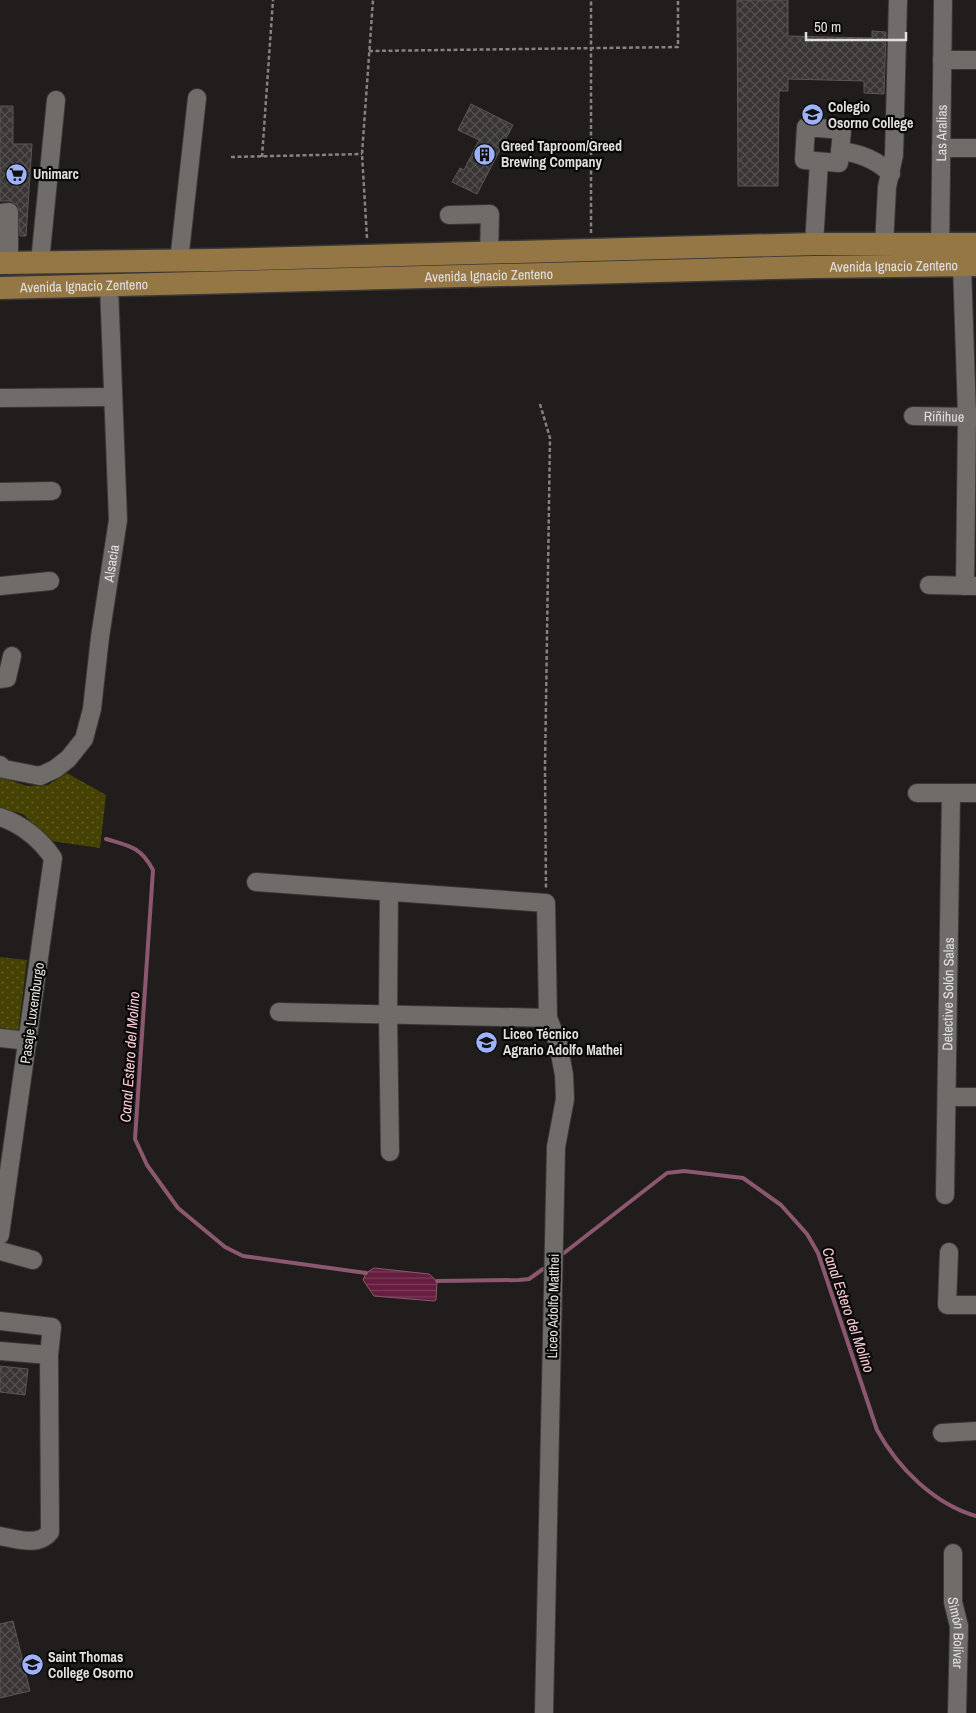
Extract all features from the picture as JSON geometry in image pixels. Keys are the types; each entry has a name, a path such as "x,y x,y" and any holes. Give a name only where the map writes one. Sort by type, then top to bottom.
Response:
{"main road":[{"name":"Avenida Ignacio Zenteno","path":"0,288 173,284 591,262 814,244 884,245 955,260"},
{"path":"814,244 814,267"},
{"name":"Avenida Ignacio Zenteno","path":"4,263 489,254 591,262 814,267 955,260 976,244"},
{"path":"173,284 179,261"}],"street":[{"path":"884,245 887,187 894,155 898,0"},
{"name":"Las Aralias","path":"943,0 941,148 971,417 971,586"},
{"path":"942,60 976,60"},
{"path":"179,261 197,98"},
{"path":"40,262 56,100"},
{"path":"806,127 842,130 840,151 839,163 804,160 806,127"},
{"path":"941,148 976,148"},
{"path":"840,151 853,152 879,163 891,174"},
{"path":"814,244 819,162"},
{"path":"0,213 9,212 4,263"},
{"path":"449,215 490,214 489,254"},
{"name":"Alsacia","path":"0,765 4,769 40,776 55,769 68,759 84,739 92,709 100,637 118,520 109,286"},
{"path":"0,398 113,397"},
{"name":"Riñihue","path":"913,416 971,417"},
{"path":"0,492 52,491"},
{"path":"0,586 50,581"},
{"path":"929,585 971,586"},
{"path":"0,679 7,678 12,656"},
{"path":"918,793 976,793"},
{"name":"Detective Solón Salas","path":"945,1195 951,793"},
{"name":"Pasaje Luxemburgo","path":"0,817 10,820 43,843 53,858 0,1235"},
{"path":"256,882 546,903"},
{"path":"389,892 390,1152"},
{"name":"Liceo Adolfo Matthei","path":"544,1713 556,1147 565,1100 564,1075 558,1043 548,1018 546,903"},
{"path":"279,1012 548,1018"},
{"path":"0,1038 28,1041"},
{"path":"947,1097 976,1096"},
{"path":"0,1251 33,1260"},
{"path":"949,1252 947,1305 976,1305"},
{"path":"0,1321 52,1327 49,1355 50,1532 46,1538 39,1542 0,1536"},
{"path":"0,1351 49,1355"},
{"path":"942,1433 976,1431"},
{"name":"Simón Bolívar","path":"952,1553 953,1602 959,1626 957,1713"}],"path":[{"path":"262,157 273,0"},
{"path":"368,257 362,154 373,0"},
{"path":"591,262 592,0"},
{"path":"369,51 592,50 678,47 678,0"},
{"path":"231,158 362,154"},
{"path":"540,404 550,438 545,768 546,903"}],"shaded area":[{"path":"67,773 106,795 100,848 51,841 23,814 0,808 0,777 27,786 48,785"},
{"path":"0,957 27,960 18,1033 0,1031"},
{"path":"374,1268 429,1274 437,1281 436,1300 374,1296 363,1280 366,1273"}],"building":[{"path":"737,0 788,0 788,36 872,38 872,31 886,32 884,94 864,93 864,81 788,79 788,91 779,91 778,186 738,186"},
{"name":"Greed Taproom/Greed Brewing Company","path":"471,104 513,125 477,194 452,182 460,168 464,170 479,140 458,130"},
{"path":"0,106 13,106 13,144 32,144 26,236 20,236 18,206 11,201 0,201"},
{"path":"0,1366 28,1369 25,1395 0,1392"},
{"path":"13,1621 30,1691 0,1698 0,1624"}],"waterway":[{"name":"Canal Estero del Molino","path":"106,839 134,848 144,856 153,870 135,1139 147,1165 178,1208 225,1247 243,1256 366,1273"},
{"name":"Canal Estero del Molino","path":"564,1253 667,1173 684,1171 743,1178 781,1205 807,1234 818,1253 877,1430 895,1458 906,1471 932,1494 946,1503 976,1516"},
{"name":"Canal Estero del Molino","path":"437,1281 529,1279 543,1269"}],"place":[{"name":"Colegio Osorno College","path":"812,115"},
{"name":"Greed Taproom/Greed Brewing Company","path":"485,154"},
{"name":"Unimarc","path":"17,174"},
{"name":"Liceo Técnico Agrario Adolfo Mathei","path":"487,1042"},
{"name":"Saint Thomas College Osorno","path":"32,1665"}]}
